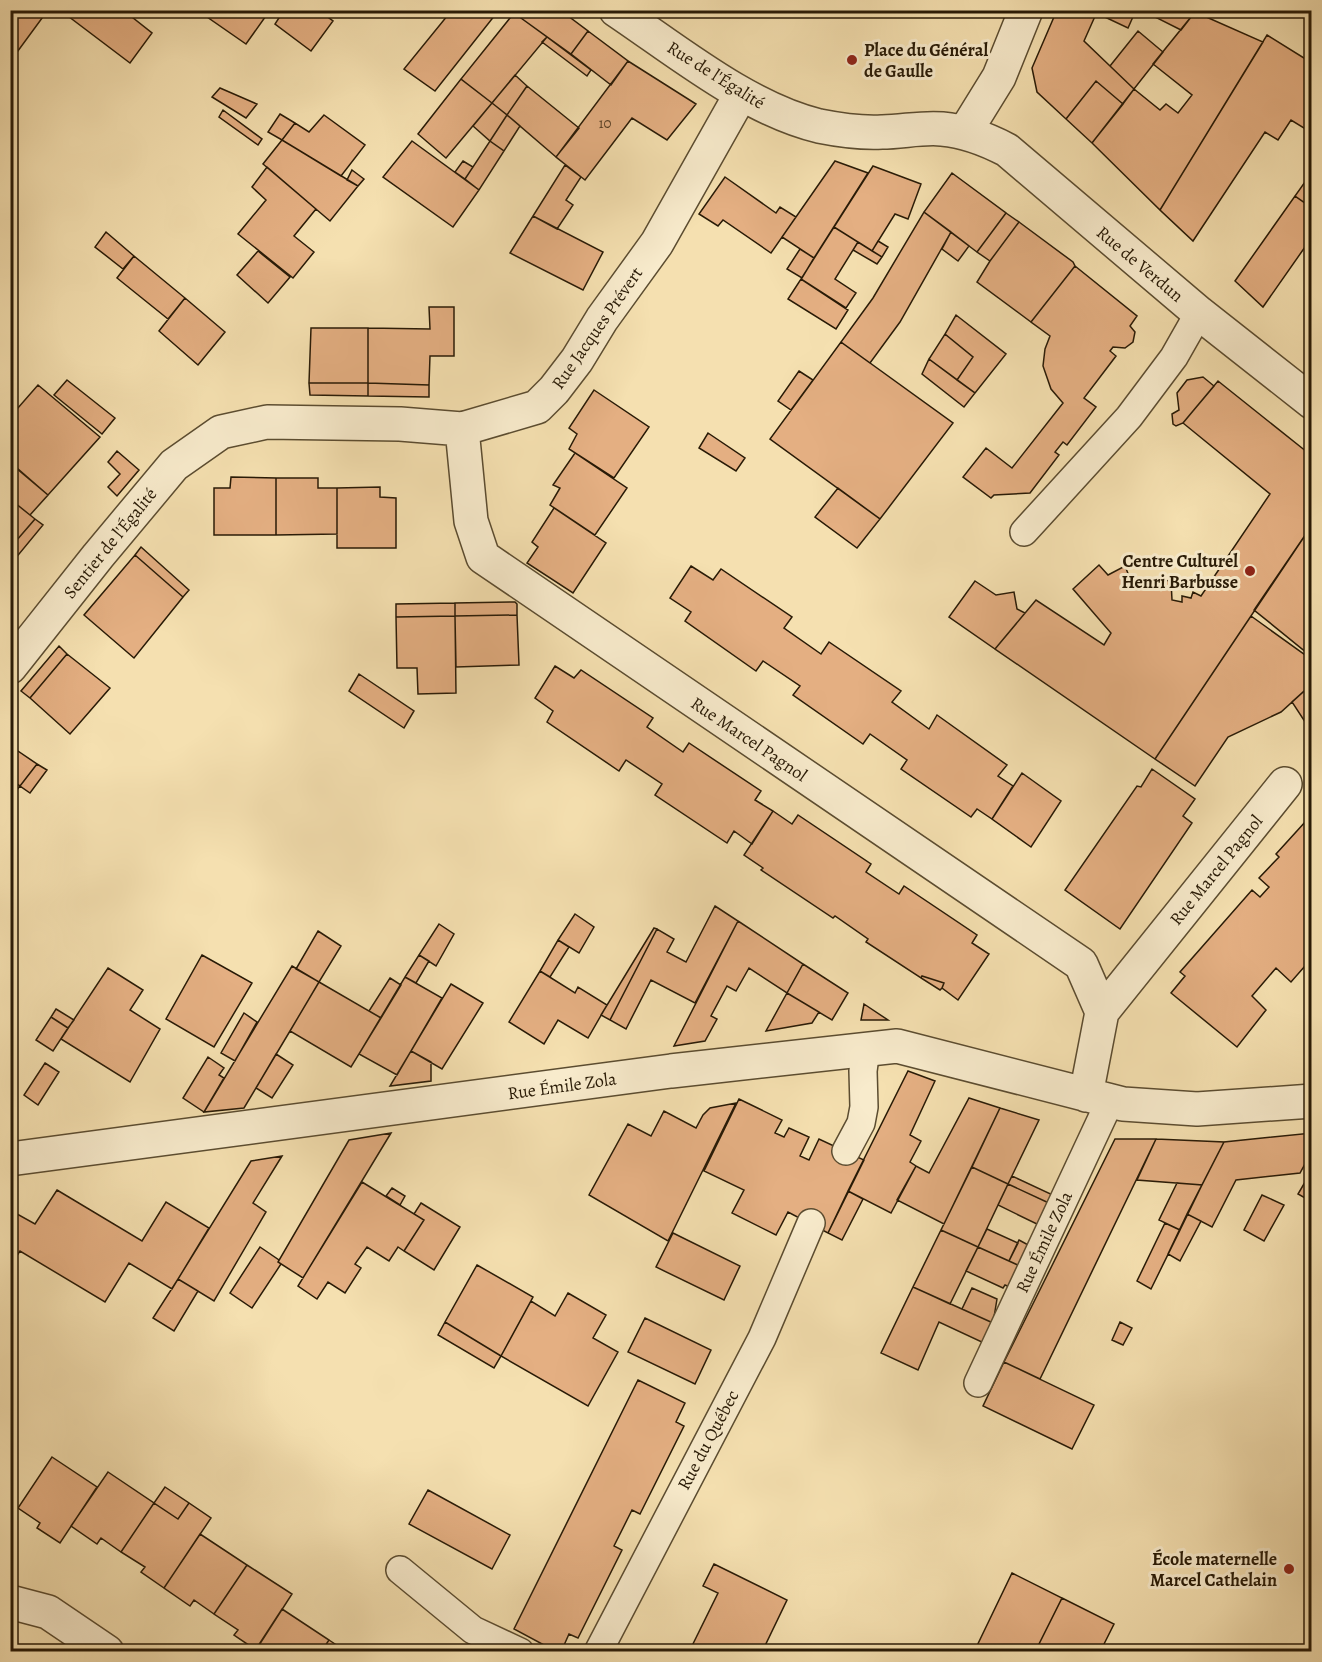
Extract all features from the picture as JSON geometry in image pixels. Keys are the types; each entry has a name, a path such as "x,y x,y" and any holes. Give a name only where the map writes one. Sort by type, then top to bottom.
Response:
{"street":[{"path":"965,132 999,77 1026,10"},
{"name":"Rue de l'Égalité","path":"624,13 741,94 781,113 818,126 850,131 940,129 965,132"},
{"name":"Rue Jacques Prévert","path":"221,432 267,422 400,424 462,429 537,406 554,390 577,360 602,318 657,243 741,94"},
{"name":"Rue de Verdun","path":"965,132 1007,150 1199,313 1311,402"},
{"name":"Rue Marcel Pagnol","path":"462,429 471,521 483,557 1081,964 1102,1012 1098,1098"},
{"name":"Sentier de l'Égalité","path":"10,667 174,465 221,432"},
{"name":"Rue Marcel Pagnol","path":"1102,1012 1285,784"},
{"name":"Rue Émile Zola","path":"10,1160 671,1071 897,1046 1123,1104 1197,1109 1311,1101"},
{"path":"10,1602 48,1612 107,1652"}],"lane":[{"path":"1024,532 1129,417 1174,357 1199,313"},
{"path":"846,1151 861,1123 864,1107 863,1071 866,1048"},
{"name":"Rue Émile Zola","path":"978,1383 1098,1098"},
{"name":"Rue du Québec","path":"598,1652 762,1338 810,1224"},
{"path":"400,1570 473,1630 520,1652"}],"building":[{"path":"10,10 48,10 12,59 10,58"},
{"path":"60,10 123,10 152,33 130,63"},
{"path":"197,10 265,10 268,13 246,44"},
{"path":"284,10 318,10 333,21 311,51 275,24"},
{"path":"452,10 499,10 435,91 404,69"},
{"path":"515,10 560,10 588,31 571,54 514,13"},
{"path":"1057,10 1090,10 1096,14 1084,41 1134,89 1123,104 1096,81 1066,119 1037,92 1032,68"},
{"path":"1090,10 1136,10 1128,28"},
{"path":"1141,10 1161,10 1157,18"},
{"path":"1161,10 1195,12 1181,30 1157,18"},
{"path":"1195,12 1263,42 1160,210 1092,143 1134,89 1160,110 1166,104 1178,113 1192,95 1153,64"},
{"path":"514,13 547,37 492,103 461,79"},
{"path":"588,31 628,61 611,85 571,54"},
{"path":"1138,31 1163,52 1134,89 1110,66"},
{"path":"1267,35 1312,63 1312,133 1291,120 1278,140 1265,132 1193,241 1160,210"},
{"path":"547,37 591,70 587,76 542,42"},
{"path":"628,61 696,104 667,140 632,118 585,180 556,157"},
{"path":"515,75 527,86 507,115 492,103"},
{"path":"461,79 492,103 446,158 418,134"},
{"path":"1096,81 1123,104 1092,143 1066,119"},
{"path":"527,86 579,128 556,157 507,115"},
{"path":"220,88 257,104 246,118 212,97"},
{"path":"492,103 507,115 490,141 473,126"},
{"path":"223,110 262,139 258,145 219,117"},
{"path":"280,114 295,123 282,140 268,132"},
{"path":"324,115 365,145 341,176 282,140 295,123 309,132"},
{"path":"507,115 520,126 504,151 490,141"},
{"path":"282,140 358,186 330,221 263,164"},
{"path":"412,141 479,190 453,227 383,177"},
{"path":"490,141 504,151 479,190 465,179"},
{"path":"463,161 473,167 465,179 455,172"},
{"path":"835,161 868,173 814,258 782,237"},
{"path":"565,165 581,177 566,200 573,205 557,229 533,216"},
{"path":"873,166 921,184 908,219 895,214 872,251 834,227"},
{"path":"267,167 316,209 294,236 314,252 293,278 238,234 266,200 252,187"},
{"path":"352,170 364,179 358,186 347,180"},
{"path":"1312,172 1312,208 1295,196"},
{"path":"952,173 1006,213 977,252 924,212"},
{"path":"725,177 776,213 780,207 796,217 771,253 723,220 718,226 699,214"},
{"path":"1295,196 1312,208 1312,237 1263,307 1235,281"},
{"path":"924,212 951,232 900,322 870,363 841,342 873,298"},
{"path":"1006,213 1019,222 990,261 977,252"},
{"path":"533,216 603,252 583,290 510,253"},
{"path":"1019,222 1073,262 1075,266 1031,322 977,282"},
{"path":"834,227 858,242 835,279 856,293 846,308 801,279"},
{"path":"106,232 134,256 123,269 95,247"},
{"path":"951,232 969,246 958,261 942,249"},
{"path":"878,241 888,247 882,257 872,251"},
{"path":"858,242 882,257 877,264 853,250"},
{"path":"800,249 814,258 802,278 787,269"},
{"path":"258,251 290,277 268,303 237,275"},
{"path":"134,256 185,298 168,319 117,278"},
{"path":"1075,266 1137,316 1130,326 1135,332 1133,342 1125,348 1113,347 1110,351 1116,356 1084,398 1096,407 1067,445 1063,442 1055,452 1059,455 1030,493 994,495 991,498 963,477 986,448 1012,468 1063,403 1051,389 1043,366 1045,349 1050,336 1031,322"},
{"path":"801,279 848,310 836,329 788,299"},
{"path":"185,298 225,332 198,365 159,331"},
{"path":"429,307 454,307 454,356 430,356 429,385 368,383 368,328 430,329"},
{"path":"956,315 1006,354 975,393 957,380 973,357 945,334"},
{"path":"311,328 368,328 368,383 309,383"},
{"path":"945,334 973,357 957,380 929,359"},
{"path":"841,342 953,423 880,519 770,439"},
{"path":"929,359 975,393 964,407 922,374"},
{"path":"799,371 813,380 791,410 778,401"},
{"path":"1203,377 1214,386 1183,423 1176,426 1173,424 1172,414 1179,410 1177,393 1187,380"},
{"path":"67,380 115,418 102,434 54,395"},
{"name":"Centre Culturel Henri Barbusse","path":"1218,381 1312,456 1312,525 1155,759 995,649 1036,600 1104,645 1111,633 1073,589 1099,565 1108,575 1125,566 1133,586 1171,580 1172,600 1182,602 1182,596 1191,598 1193,592 1201,596 1270,494 1183,423"},
{"path":"309,383 368,383 368,396 310,395"},
{"path":"368,383 429,385 429,397 368,396"},
{"path":"38,385 100,437 48,495 10,463 10,448 17,441 10,435 10,417"},
{"path":"594,390 649,427 614,478 569,449 577,434 569,428"},
{"path":"708,433 745,458 736,471 699,448"},
{"path":"117,451 139,470 117,496 108,487 120,474 108,462"},
{"path":"575,453 627,488 595,535 550,505 560,488 553,485"},
{"path":"17,468 48,495 30,515 10,499 10,476"},
{"path":"231,477 276,478 276,535 214,535 214,488 230,488"},
{"path":"276,478 318,478 318,488 337,488 337,534 276,535"},
{"path":"380,487 380,497 396,498 396,548 337,548 337,488"},
{"path":"838,488 880,519 857,548 815,517"},
{"path":"10,499 35,519 10,548"},
{"path":"554,508 606,543 573,593 527,563 538,547 532,542"},
{"path":"35,519 43,525 10,565 10,548"},
{"path":"1312,525 1310,606 1312,657 1254,610"},
{"path":"141,547 189,590 183,597 135,555"},
{"path":"135,555 183,597 134,658 84,615"},
{"path":"691,566 713,580 721,569 792,617 784,628 821,654 829,642 901,691 892,702 929,729 937,715 1007,765 998,776 1013,786 992,819 977,809 971,817 901,769 907,760 870,734 863,744 793,695 800,686 763,661 756,671 685,621 691,612 670,598"},
{"path":"975,581 996,595 1014,592 1017,609 1025,613 995,649 949,617"},
{"path":"515,602 517,615 455,616 455,603"},
{"path":"455,603 455,616 396,617 396,604"},
{"path":"517,615 519,665 456,667 455,616"},
{"path":"455,616 456,693 418,694 417,668 397,668 396,617"},
{"path":"1251,616 1312,660 1312,684 1281,712 1228,737 1195,786 1155,759"},
{"path":"59,646 67,654 30,698 21,691"},
{"path":"67,654 110,688 70,734 30,698"},
{"path":"555,666 574,678 581,670 653,718 647,727 683,752 689,743 761,791 755,800 773,811 752,844 734,831 727,843 655,795 662,784 626,760 619,771 547,722 553,711 535,698"},
{"path":"359,674 414,711 404,728 349,691"},
{"path":"1312,684 1312,731 1311,731 1292,702"},
{"path":"12,747 37,764 20,786 10,779 10,749"},
{"path":"37,764 47,770 30,793 20,786"},
{"path":"1152,769 1195,799 1183,816 1192,823 1120,929 1065,890 1137,786 1141,787"},
{"path":"1022,773 1061,801 1031,847 992,819"},
{"path":"10,779 20,786 10,799"},
{"path":"773,811 792,824 798,815 871,864 866,872 899,894 904,886 977,935 972,943 989,954 958,1000 942,988 944,983 922,976 921,978 866,942 868,939 835,916 833,918 761,870 763,868 744,855"},
{"path":"1306,821 1312,825 1312,958 1291,982 1276,968 1252,996 1266,1010 1237,1047 1171,993 1185,976 1180,972 1252,890 1260,897 1269,887 1259,878 1279,857 1276,854"},
{"path":"715,906 738,921 695,1003 651,980 626,1029 610,1020 657,929 674,939 667,952 686,962"},
{"path":"575,914 594,927 579,953 558,940"},
{"path":"738,921 803,964 787,993 749,968 736,991 727,986 711,1016 717,1019 705,1041 674,1046"},
{"path":"439,924 454,934 436,966 419,955"},
{"path":"654,928 657,929 610,1020 601,1015"},
{"path":"318,931 341,946 319,982 296,969"},
{"path":"558,940 569,947 550,977 540,971"},
{"path":"202,955 252,983 214,1047 166,1019"},
{"path":"419,955 429,961 416,983 405,977"},
{"path":"803,964 848,993 832,1020 787,993"},
{"path":"292,966 319,982 244,1108 204,1112"},
{"path":"108,968 143,990 130,1010 160,1029 130,1082 61,1039"},
{"path":"540,971 575,993 578,987 607,1005 588,1038 558,1020 544,1044 509,1022"},
{"path":"922,976 944,983 942,988 940,990 921,978"},
{"path":"405,977 442,998 397,1075 359,1054"},
{"path":"390,978 401,985 381,1018 369,1011"},
{"path":"319,982 381,1018 351,1067 290,1031"},
{"path":"451,984 483,1003 442,1069 411,1051"},
{"path":"787,993 819,1012 812,1023 766,1031"},
{"path":"864,1004 888,1020 861,1020"},
{"path":"56,1009 74,1020 68,1028 51,1017"},
{"path":"244,1013 257,1022 235,1061 221,1053"},
{"path":"51,1017 68,1028 53,1051 36,1040"},
{"path":"411,1051 431,1062 431,1081 390,1086"},
{"path":"276,1054 293,1065 272,1098 256,1088"},
{"path":"208,1057 224,1068 219,1075 224,1078 204,1112 183,1098"},
{"path":"45,1063 59,1072 38,1105 24,1095"},
{"path":"908,1071 935,1081 910,1135 921,1141 910,1162 916,1166 891,1213 848,1191"},
{"path":"969,1098 1000,1108 944,1224 897,1200 916,1166 929,1173"},
{"path":"739,1099 782,1120 775,1133 784,1137 789,1128 809,1137 800,1156 809,1160 819,1139 864,1160 828,1233 788,1212 776,1235 732,1213 744,1190 704,1171"},
{"path":"736,1103 668,1241 589,1195 628,1124 651,1136 664,1111 696,1128 710,1108"},
{"path":"1000,1108 1039,1120 1008,1184 972,1167"},
{"path":"391,1133 303,1278 278,1262 349,1140"},
{"path":"1312,1133 1312,1151 1300,1173 1236,1180 1212,1227 1187,1214 1224,1142"},
{"path":"1115,1139 1156,1139 1040,1379 1004,1362"},
{"path":"1156,1139 1224,1142 1202,1185 1137,1180"},
{"path":"282,1156 253,1203 266,1212 214,1301 178,1279 251,1161"},
{"path":"972,1167 1008,1184 978,1247 941,1230"},
{"path":"1012,1176 1055,1196 1051,1204 1008,1184"},
{"path":"1308,1177 1312,1179 1312,1202 1298,1194"},
{"path":"362,1182 424,1220 404,1251 398,1247 389,1261 367,1247 355,1264 361,1268 345,1293 328,1282 317,1299 298,1286"},
{"path":"1177,1183 1202,1185 1180,1230 1159,1220"},
{"path":"1008,1184 1051,1204 1041,1226 998,1205"},
{"path":"392,1188 405,1196 400,1205 386,1196"},
{"path":"57,1190 142,1241 166,1202 209,1228 172,1289 129,1263 105,1302 20,1251 10,1266 10,1210 35,1224"},
{"path":"848,1191 863,1199 842,1240 828,1233"},
{"path":"1262,1195 1284,1205 1264,1241 1244,1230"},
{"path":"421,1203 460,1227 434,1270 404,1251 424,1220 414,1214"},
{"path":"1187,1214 1201,1221 1180,1261 1168,1254"},
{"path":"1165,1223 1180,1230 1151,1289 1137,1281"},
{"path":"987,1229 1018,1243 1009,1261 978,1247"},
{"path":"941,1230 978,1247 950,1304 913,1287"},
{"path":"673,1233 740,1266 724,1300 656,1267"},
{"path":"1019,1240 1032,1247 1022,1267 1009,1261"},
{"path":"260,1247 279,1260 281,1264 252,1308 230,1293"},
{"path":"978,1247 1022,1267 1012,1288 1005,1285 1003,1288 966,1271"},
{"path":"477,1265 533,1297 501,1356 445,1322"},
{"path":"178,1279 198,1291 174,1331 153,1318"},
{"path":"913,1287 993,1323 986,1344 939,1322 918,1370 881,1353"},
{"path":"972,1288 997,1299 993,1323 962,1309"},
{"path":"568,1293 606,1315 593,1338 618,1352 588,1406 501,1356 531,1301 555,1316"},
{"path":"645,1318 711,1350 695,1384 628,1352"},
{"path":"445,1322 501,1356 494,1368 438,1335"},
{"path":"1120,1322 1132,1328 1123,1345 1112,1340"},
{"path":"1004,1362 1094,1405 1072,1449 983,1406"},
{"path":"638,1380 685,1403 676,1422 684,1426 640,1514 632,1510 614,1546 622,1550 578,1638 569,1634 561,1652 557,1652 514,1629"},
{"path":"52,1457 97,1487 60,1543 37,1528 40,1523 18,1508"},
{"path":"108,1472 154,1503 121,1552 101,1538 97,1544 71,1526"},
{"path":"165,1487 189,1503 178,1519 154,1503"},
{"path":"428,1490 510,1535 492,1569 409,1524"},
{"path":"154,1503 178,1519 189,1503 211,1518 164,1588 141,1572 145,1567 121,1552"},
{"path":"200,1534 247,1565 214,1614 194,1600 190,1606 164,1588"},
{"path":"714,1564 787,1600 762,1652 689,1652 718,1593 703,1586"},
{"path":"247,1565 292,1594 256,1650 234,1635 238,1630 214,1614"},
{"path":"1012,1573 1062,1598 1035,1652 974,1652"},
{"path":"1062,1598 1114,1624 1100,1652 1035,1652"},
{"path":"282,1609 329,1640 321,1652 254,1652"},
{"path":"329,1640 347,1652 321,1652"}],"place":[{"name":"Place du Général de Gaulle","path":"852,60"},
{"name":"Centre Culturel Henri Barbusse","path":"1250,571"},
{"name":"École maternelle Marcel Cathelain","path":"1289,1569"}]}
